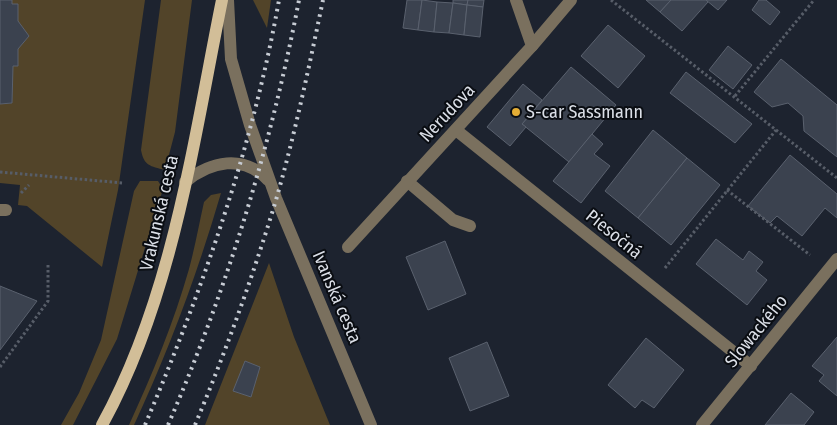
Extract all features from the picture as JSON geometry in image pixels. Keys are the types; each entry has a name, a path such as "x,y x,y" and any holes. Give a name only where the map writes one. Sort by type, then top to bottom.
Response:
{"main road":[{"name":"Vrakunská cesta","path":"102,425 120,391 144,333 174,232 222,0"}],"street":[{"name":"Ivanská cesta","path":"228,0 231,59 250,126 270,181 371,425"},
{"path":"516,0 532,46"},
{"name":"Nerudova","path":"348,247 532,46 571,0"},
{"name":"Piesočná","path":"456,130 751,366"},
{"path":"185,182 211,166 225,163 239,164 259,170 270,181"},
{"path":"407,181 453,220 470,226"},
{"name":"Slowackého","path":"702,425 837,259"}],"path":[{"path":"611,0 837,178"},
{"path":"735,97 814,0"},
{"path":"651,286 776,130"},
{"path":"0,172 124,183"},
{"path":"727,190 828,270"},
{"path":"0,367 48,301 48,265"}],"shaded area":[{"path":"12,0 145,0 118,190 102,267 27,206 18,205 20,185 0,183 0,104 12,103"},
{"path":"161,0 192,0 175,132 165,170 148,165 141,150"},
{"path":"253,0 271,0 267,28"},
{"path":"140,181 158,181 163,189 117,339 73,425 61,425 79,393 101,340 134,191"},
{"path":"221,193 203,252 171,339 134,425 129,425 177,309 191,261 204,202 211,195"},
{"path":"269,263 294,337 330,425 205,425"}],"building":[{"path":"0,0 12,0 12,4 18,4 18,21 29,36 18,49 18,66 13,66 12,103 0,104"},
{"path":"407,0 422,0 418,30 403,28"},
{"path":"422,0 437,2 434,32 418,30"},
{"path":"453,0 468,0 467,5 453,3"},
{"path":"468,0 484,0 483,7 467,5"},
{"path":"646,0 671,0 660,12"},
{"path":"671,0 706,0 708,2 682,31 660,12"},
{"path":"706,0 727,0 718,10"},
{"path":"759,0 766,0 780,12 770,25 752,10"},
{"path":"437,2 453,3 449,33 434,32"},
{"path":"453,3 467,5 464,35 449,33"},
{"path":"467,5 483,7 480,37 464,35"},
{"path":"608,25 645,56 618,88 581,56"},
{"path":"728,46 752,65 733,89 709,70"},
{"path":"781,59 837,105 837,157 804,131 803,116 788,103 772,107 754,92"},
{"path":"571,67 616,105 569,162 522,124"},
{"path":"686,72 752,124 735,143 670,93"},
{"path":"523,84 542,100 522,124 526,127 510,146 487,127"},
{"path":"653,130 687,158 638,218 605,191"},
{"path":"592,134 603,144 594,154 610,166 581,203 553,181"},
{"path":"790,155 837,194 837,218 825,208 802,236 777,216 770,223 748,206"},
{"path":"687,158 720,185 671,245 638,218"},
{"path":"716,239 743,260 749,251 763,262 756,271 767,280 747,305 696,264"},
{"path":"445,241 466,294 428,310 406,257"},
{"path":"0,286 37,301 0,350"},
{"path":"837,337 837,396 819,381 824,375 812,366"},
{"path":"646,338 684,370 654,408 642,400 635,408 608,385"},
{"path":"487,342 509,396 470,411 449,358"},
{"path":"245,361 260,367 251,397 233,391"},
{"path":"791,393 814,412 804,425 765,425"}],"railway":[{"path":"145,425 187,321 224,216 255,109 279,0"},
{"path":"168,425 209,322 245,216 275,109 299,0"},
{"path":"195,425 218,369 276,200 296,125 323,0"}],"place":[{"name":"S-car Sassmann","path":"516,112"}]}
